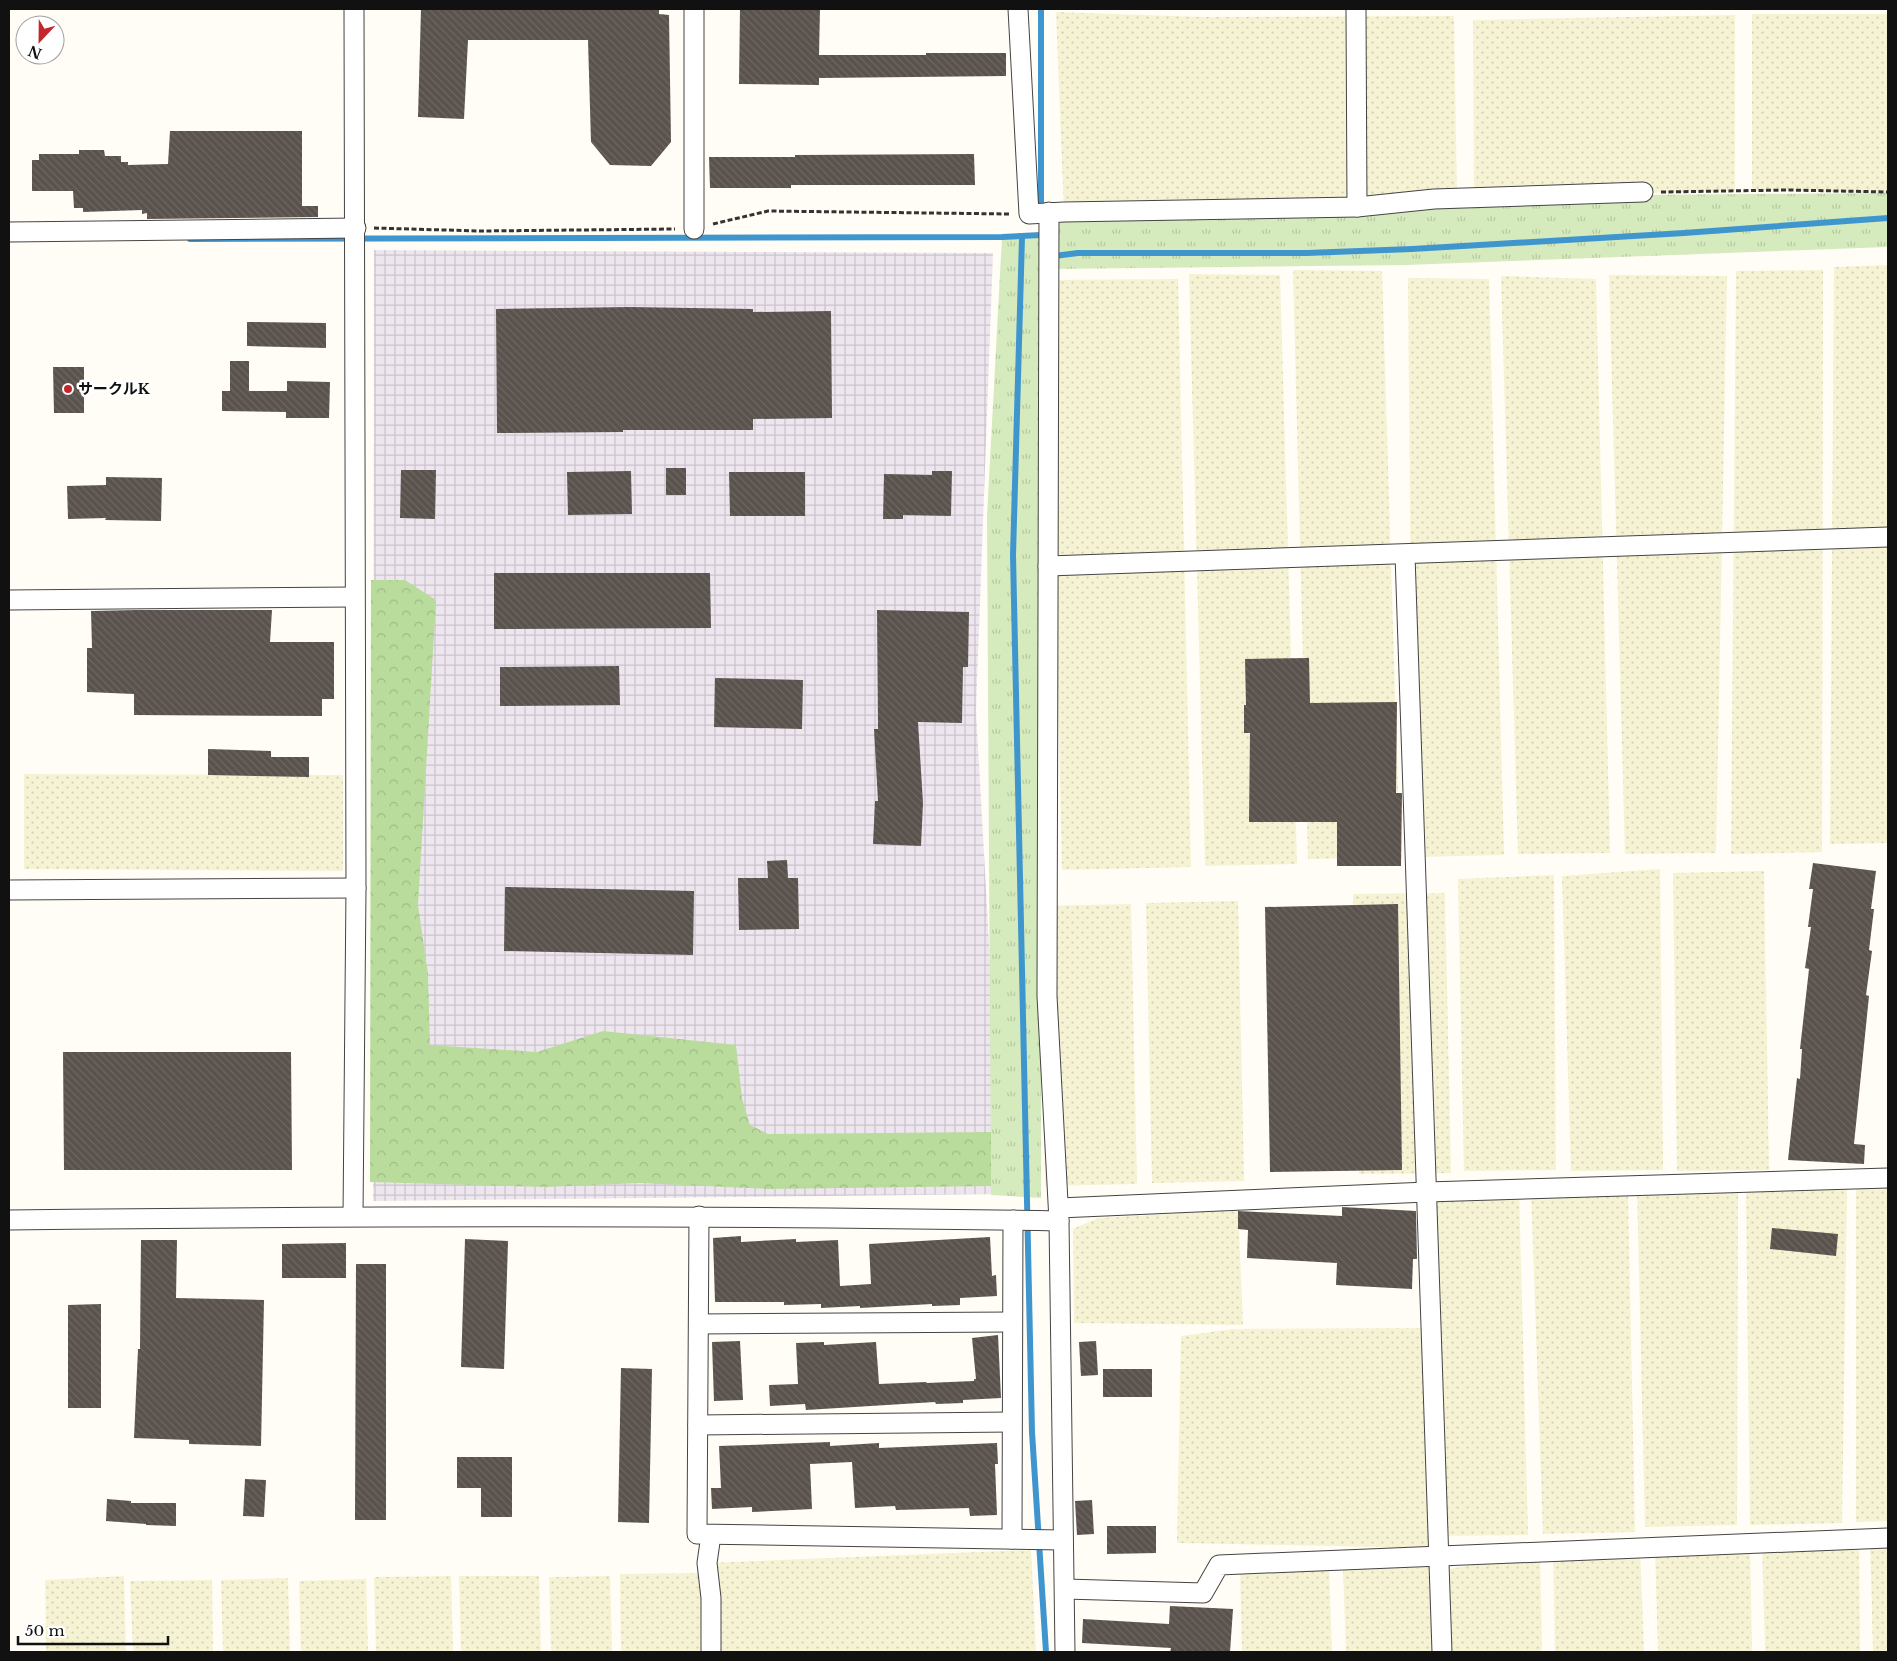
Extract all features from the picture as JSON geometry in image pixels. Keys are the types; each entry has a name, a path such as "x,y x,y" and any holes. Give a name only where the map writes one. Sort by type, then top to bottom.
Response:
{"street":[{"path":"353,1216 356,888 354,597 356,228 354,9"},
{"path":"694,9 694,229"},
{"path":"1018,9 1029,214 1049,212 1357,207 1434,199 1643,192"},
{"path":"1356,9 1357,207"},
{"path":"1049,212 1047,996 1059,1214 1065,1652"},
{"path":"9,232 356,228"},
{"path":"1048,566 1888,538"},
{"path":"1405,555 1442,1652"},
{"path":"9,600 354,597"},
{"path":"9,890 356,888"},
{"path":"9,1220 353,1216 699,1216 1013,1220 1059,1214 1427,1192 1888,1178"},
{"path":"699,1216 697,1534 1063,1540"},
{"path":"1012,1539 1013,1220"},
{"path":"698,1324 1012,1322"},
{"path":"698,1425 1012,1422"},
{"path":"711,1535 707,1563 711,1598 711,1652"},
{"path":"1065,1589 1202,1593 1219,1565 1888,1538"}],"path":[{"path":"1643,192 1788,190 1888,192"},
{"path":"356,228 480,231 694,229 768,211 1029,214"}],"shaded area":[{"path":"1056,12 1204,17 1454,16 1457,198 1064,212"},
{"path":"1752,14 1888,14 1888,193 1752,190"},
{"path":"1735,15 1735,191 1474,197 1473,20"},
{"path":"374,250 993,253 976,710 1003,1194 373,1201"},
{"path":"1888,265 1888,843 1830,844 1834,267"},
{"path":"1293,270 1382,271 1400,857 1308,859"},
{"path":"1823,270 1822,852 1731,854 1736,271"},
{"path":"1189,274 1280,275 1297,864 1205,866"},
{"path":"1609,275 1727,276 1716,853 1625,854"},
{"path":"1501,276 1596,279 1610,853 1518,854"},
{"path":"1408,278 1489,279 1504,855 1413,857"},
{"path":"1178,279 1191,867 1062,870 1049,280"},
{"path":"24,774 343,775 343,871 24,869"},
{"path":"1660,869 1663,1170 1571,1171 1562,876"},
{"path":"1764,871 1769,1170 1677,1171 1673,873"},
{"path":"1554,875 1556,1170 1464,1171 1458,879"},
{"path":"1445,893 1451,1173 1359,1174 1353,894"},
{"path":"1238,901 1244,1181 1152,1183 1146,903"},
{"path":"1131,904 1137,1184 1045,1186 1039,906"},
{"path":"1637,1186 1738,1190 1737,1525 1645,1527"},
{"path":"1847,1188 1842,1523 1750,1525 1746,1193"},
{"path":"1888,1188 1888,1521 1856,1522 1856,1189"},
{"path":"1519,1189 1528,1535 1437,1536 1432,1548 1177,1543 1181,1336 1233,1329 1431,1328 1427,1201"},
{"path":"1531,1189 1628,1192 1635,1532 1543,1534"},
{"path":"1238,1210 1243,1325 1074,1323 1073,1229 1098,1218"},
{"path":"1859,1539 1860,1652 1765,1652 1762,1543"},
{"path":"1870,1539 1888,1540 1888,1652 1873,1652"},
{"path":"1750,1544 1752,1652 1658,1652 1655,1548"},
{"path":"1640,1548 1644,1652 1555,1652 1553,1552"},
{"path":"1031,1550 1036,1652 711,1652 707,1563"},
{"path":"1540,1552 1542,1652 1448,1652 1445,1570"},
{"path":"1240,1564 1329,1570 1332,1652 1242,1652"},
{"path":"1439,1567 1440,1652 1346,1652 1343,1570"},
{"path":"701,1573 702,1652 621,1652 620,1574"},
{"path":"124,1576 126,1652 46,1652 45,1580"},
{"path":"451,1576 453,1652 376,1652 374,1577"},
{"path":"459,1576 539,1576 541,1652 461,1652"},
{"path":"610,1576 612,1652 551,1652 549,1577"},
{"path":"288,1578 290,1652 223,1652 221,1580"},
{"path":"366,1579 368,1652 301,1652 299,1581"},
{"path":"212,1580 213,1652 133,1652 130,1581"}],"green space":[{"path":"1888,193 1888,247 1406,265 1049,269 1049,220 1515,196"},
{"path":"1041,235 1041,1198 991,1195 987,516 1002,237"},
{"path":"371,580 405,580 436,600 418,905 428,974 430,1045 537,1052 603,1031 736,1045 742,1098 750,1125 768,1134 991,1132 991,1186 768,1189 640,1183 546,1187 370,1182"}],"building":[{"path":"421,9 659,9 659,14 669,15 671,142 651,166 610,165 591,142 588,40 468,40 464,119 418,117"},
{"path":"740,9 820,9 819,55 1006,53 1006,76 819,78 819,85 739,84"},
{"path":"170,131 302,131 302,206 318,206 318,217 147,219 147,213 142,214 142,210 83,212 83,208 74,208 73,191 32,191 32,160 39,160 39,154 79,154 79,150 104,150 105,156 121,156 121,162 128,162 128,165 168,164"},
{"path":"974,154 975,185 791,185 791,188 710,188 709,157"},
{"path":"630,307 753,309 753,312 831,311 832,418 753,419 753,430 623,430 623,432 497,433 496,309"},
{"path":"247,322 326,323 326,348 247,346"},
{"path":"230,361 249,361 249,391 287,391 287,381 330,382 329,418 286,418 286,412 222,411 222,391 230,391"},
{"path":"53,367 84,367 84,413 54,413"},
{"path":"666,468 686,468 686,495 666,495"},
{"path":"401,470 436,470 435,519 400,518"},
{"path":"631,471 632,514 568,515 567,472"},
{"path":"932,471 952,471 951,516 903,515 903,519 883,519 884,474 932,475"},
{"path":"729,472 805,472 805,516 730,516"},
{"path":"106,477 162,478 161,521 105,520 106,518 68,519 67,486 106,485"},
{"path":"494,573 710,573 711,628 494,629"},
{"path":"272,610 270,642 334,642 334,699 322,699 322,716 134,715 134,694 87,692 87,648 92,648 91,611"},
{"path":"877,610 969,612 968,667 963,667 962,723 918,722 923,803 921,846 873,844 875,801 878,801 874,729 878,729"},
{"path":"1309,658 1310,703 1397,702 1396,793 1402,793 1401,866 1337,866 1337,822 1249,822 1250,733 1244,733 1244,705 1246,705 1245,659"},
{"path":"619,666 620,705 500,706 500,667"},
{"path":"715,678 803,680 802,729 714,727"},
{"path":"208,749 271,751 271,757 309,757 309,777 208,775"},
{"path":"787,860 788,878 798,878 799,929 739,930 738,878 768,878 767,861"},
{"path":"1813,863 1876,871 1871,909 1874,909 1869,950 1872,951 1866,995 1869,996 1854,1144 1865,1145 1864,1164 1788,1160 1797,1078 1800,1079 1802,1049 1800,1049 1809,969 1805,968 1811,927 1808,927 1813,889 1809,889"},
{"path":"505,887 694,891 693,955 504,951"},
{"path":"1398,904 1402,1170 1270,1172 1265,907"},
{"path":"63,1052 291,1052 292,1170 64,1170"},
{"path":"1342,1207 1416,1211 1417,1259 1413,1259 1412,1289 1336,1285 1337,1263 1247,1258 1248,1230 1238,1229 1238,1211 1342,1216"},
{"path":"1772,1228 1838,1234 1836,1256 1770,1249"},
{"path":"741,1236 741,1242 796,1239 796,1242 838,1240 840,1286 871,1284 869,1244 990,1237 992,1276 996,1275 997,1296 960,1298 960,1305 932,1306 932,1304 860,1308 860,1306 821,1308 821,1304 784,1305 784,1302 715,1302 713,1238"},
{"path":"465,1239 508,1241 504,1369 461,1367"},
{"path":"141,1240 177,1240 176,1298 264,1300 261,1446 189,1444 189,1440 134,1438 138,1349 140,1349"},
{"path":"346,1243 346,1278 282,1278 282,1244"},
{"path":"356,1264 386,1264 386,1520 355,1520"},
{"path":"101,1304 101,1408 68,1408 68,1305"},
{"path":"998,1335 1001,1398 963,1400 963,1403 936,1404 935,1402 806,1410 805,1404 770,1406 769,1385 798,1384 796,1343 824,1342 824,1345 876,1342 879,1384 927,1383 974,1381 976,1379 972,1338"},
{"path":"740,1341 743,1400 714,1401 712,1342"},
{"path":"1096,1341 1098,1375 1081,1376 1079,1342"},
{"path":"621,1368 652,1369 649,1523 618,1522"},
{"path":"1103,1369 1152,1369 1152,1397 1103,1397"},
{"path":"830,1442 830,1446 879,1443 879,1448 997,1443 998,1464 995,1464 997,1515 970,1516 969,1508 896,1510 895,1506 855,1508 852,1462 810,1464 812,1509 752,1512 752,1507 712,1509 711,1488 721,1488 719,1446"},
{"path":"457,1457 512,1457 512,1517 481,1517 481,1488 457,1488"},
{"path":"245,1479 266,1480 264,1517 243,1516"},
{"path":"107,1499 131,1501 131,1503 176,1503 176,1526 106,1521"},
{"path":"1092,1500 1094,1534 1077,1535 1075,1501"},
{"path":"1107,1526 1156,1526 1156,1553 1107,1554"},
{"path":"1170,1606 1233,1609 1230,1652 1170,1652 1171,1648 1082,1643 1083,1619 1169,1624"}],"waterway":[{"path":"1041,9 1041,211"},
{"path":"1052,253 1054,256 1078,253 1307,253 1412,249 1684,233 1888,218"},
{"path":"190,239 1002,237 1041,235"},
{"path":"1022,237 1013,555 1032,1432 1046,1652"}],"place":[{"name":"サークルK","path":"68,389"}]}
